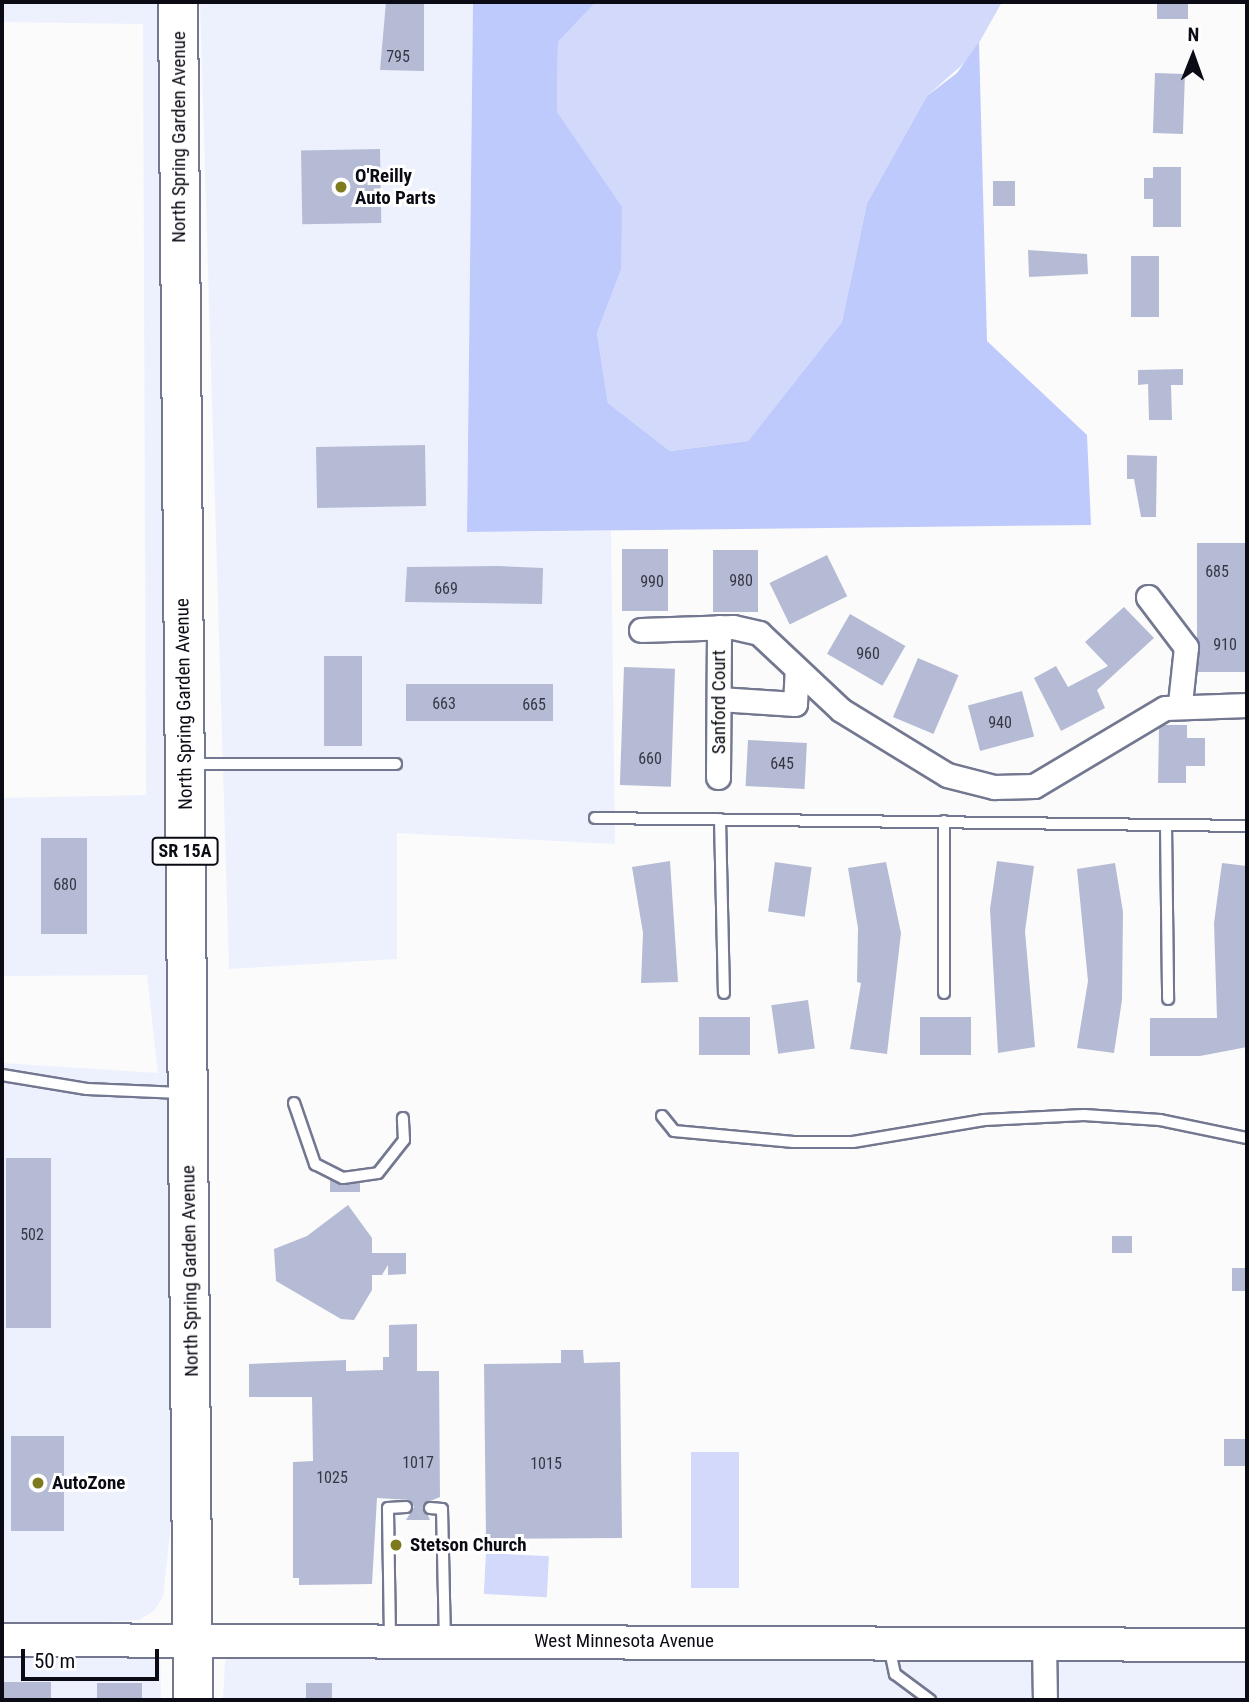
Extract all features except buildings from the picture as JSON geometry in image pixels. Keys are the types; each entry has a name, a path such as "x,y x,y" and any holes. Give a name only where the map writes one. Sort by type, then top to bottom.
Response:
{"highway":[{"name":"North Spring Garden Avenue","path":"177,2 193,1700"}],"street":[{"path":"1148,597 1186,647 1180,703"},
{"path":"641,630 719,627 760,633 841,710 947,775 995,787 1034,786 1084,760 1136,722 1180,703 1247,705"},
{"name":"Sanford Court","path":"718,777 719,627"},
{"path":"719,699 795,704 797,669"},
{"name":"West Minnesota Avenue","path":"2,1640 193,1638 1247,1645"},
{"path":"1044,1644 1045,1700"}],"lane":[{"path":"184,764 396,764"},
{"path":"595,818 1247,826"},
{"path":"720,819 724,993"},
{"path":"944,821 944,993"},
{"path":"1166,825 1168,999"},
{"path":"2,1075 87,1089 188,1093"},
{"path":"294,1103 315,1164 342,1178 378,1173 404,1140 403,1118"},
{"path":"662,1116 674,1131 793,1142 853,1142 984,1120 1084,1115 1160,1120 1247,1138"},
{"path":"390,1639 388,1508 406,1507"},
{"path":"430,1508 442,1509 445,1640"},
{"path":"889,1643 895,1674 930,1700"}],"shaded area":[{"path":"2,2 168,2 183,1414 163,1597 154,1611 139,1620 2,1628 2,1063 158,1073 147,975 2,976 2,798 146,795 143,24 2,22"},
{"path":"200,2 473,2 467,532 611,531 615,844 397,833 397,959 229,969"},
{"path":"473,2 596,2 558,42 557,112 622,207 621,270 597,333 608,403 670,451 748,441 842,322 867,203 927,96 957,73 979,42 987,341 1087,435 1091,525 467,532"},
{"path":"596,2 1002,2 971,57 927,96 867,203 842,322 748,441 670,451 608,403 597,333 621,270 557,112 558,42"},
{"path":"691,1452 739,1452 739,1588 691,1588"},
{"path":"486,1553 549,1556 547,1597 484,1594"},
{"path":"160,1648 161,1700 3,1700 2,1651"},
{"path":"235,1654 1035,1654 1035,1700 223,1700 225,1661"},
{"path":"1053,1655 1247,1655 1247,1700 1053,1700"}],"place":[{"name":"O'Reilly Auto Parts","path":"341,187"},
{"name":"AutoZone","path":"38,1483"},
{"name":"Stetson Church","path":"396,1545"}]}
